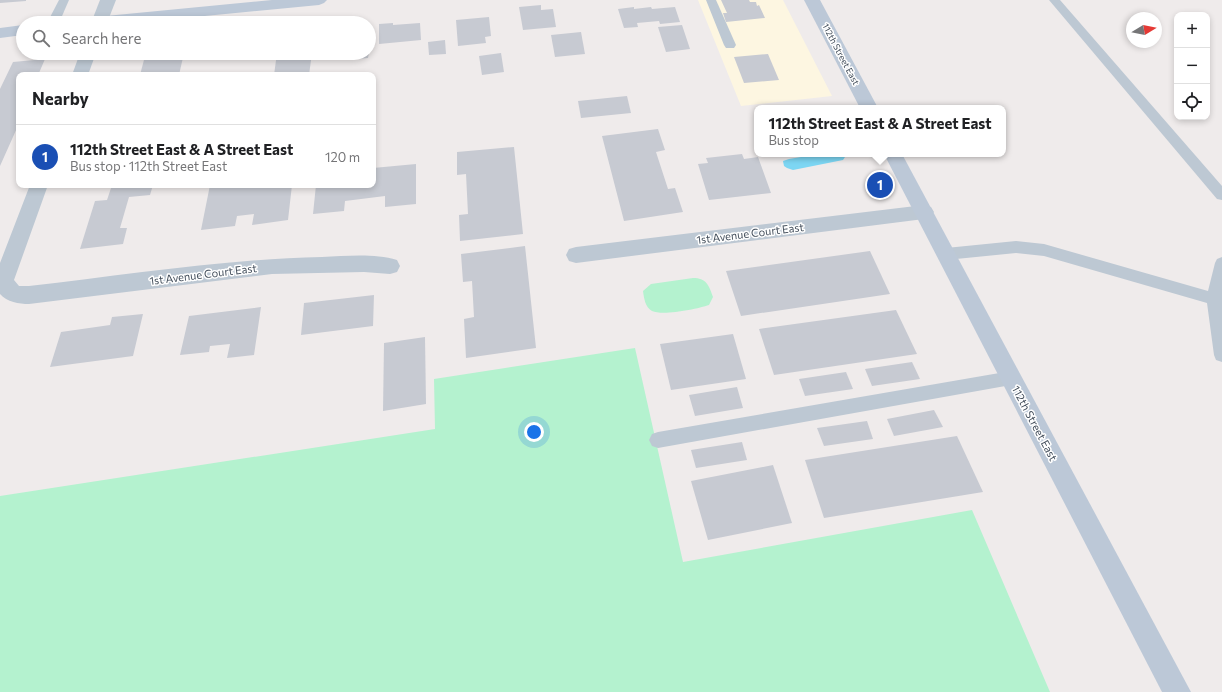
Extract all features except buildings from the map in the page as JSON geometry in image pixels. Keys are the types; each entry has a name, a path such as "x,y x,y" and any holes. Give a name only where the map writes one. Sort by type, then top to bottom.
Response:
{"main road":[{"path":"156,16 319,0"},
{"name":"112th Street East","path":"812,0 867,105"},
{"path":"0,33 16,31"},
{"name":"112th Street East","path":"895,157 1177,692"}],"street":[{"path":"99,16 108,0"},
{"path":"81,72 85,60"},
{"name":"1st Avenue Court East","path":"38,188 4,280 10,293 16,295 29,295 272,266 356,264 390,266"},
{"name":"1st Avenue Court East","path":"576,255 924,212"}],"lane":[{"path":"57,16 64,0"},
{"path":"711,0 730,45"},
{"path":"1054,0 1222,195"},
{"path":"946,254 1016,247 1044,250 1214,299"},
{"path":"1222,263 1214,299 1222,355"},
{"path":"658,440 1011,378"}],"shaded area":[{"path":"698,0 783,0 832,96 741,106"}],"green space":[{"path":"693,278 701,279 710,289 713,297 709,305 689,310 664,313 652,311 645,302 643,291 651,284"},
{"path":"635,348 683,562 972,510 1050,692 0,692 0,496 435,429 434,379"}],"water":[{"path":"801,157 845,157 843,160 793,170 784,166 783,161"}],"place":[{"name":"112th Street East & A Street East","path":"880,185"}]}
